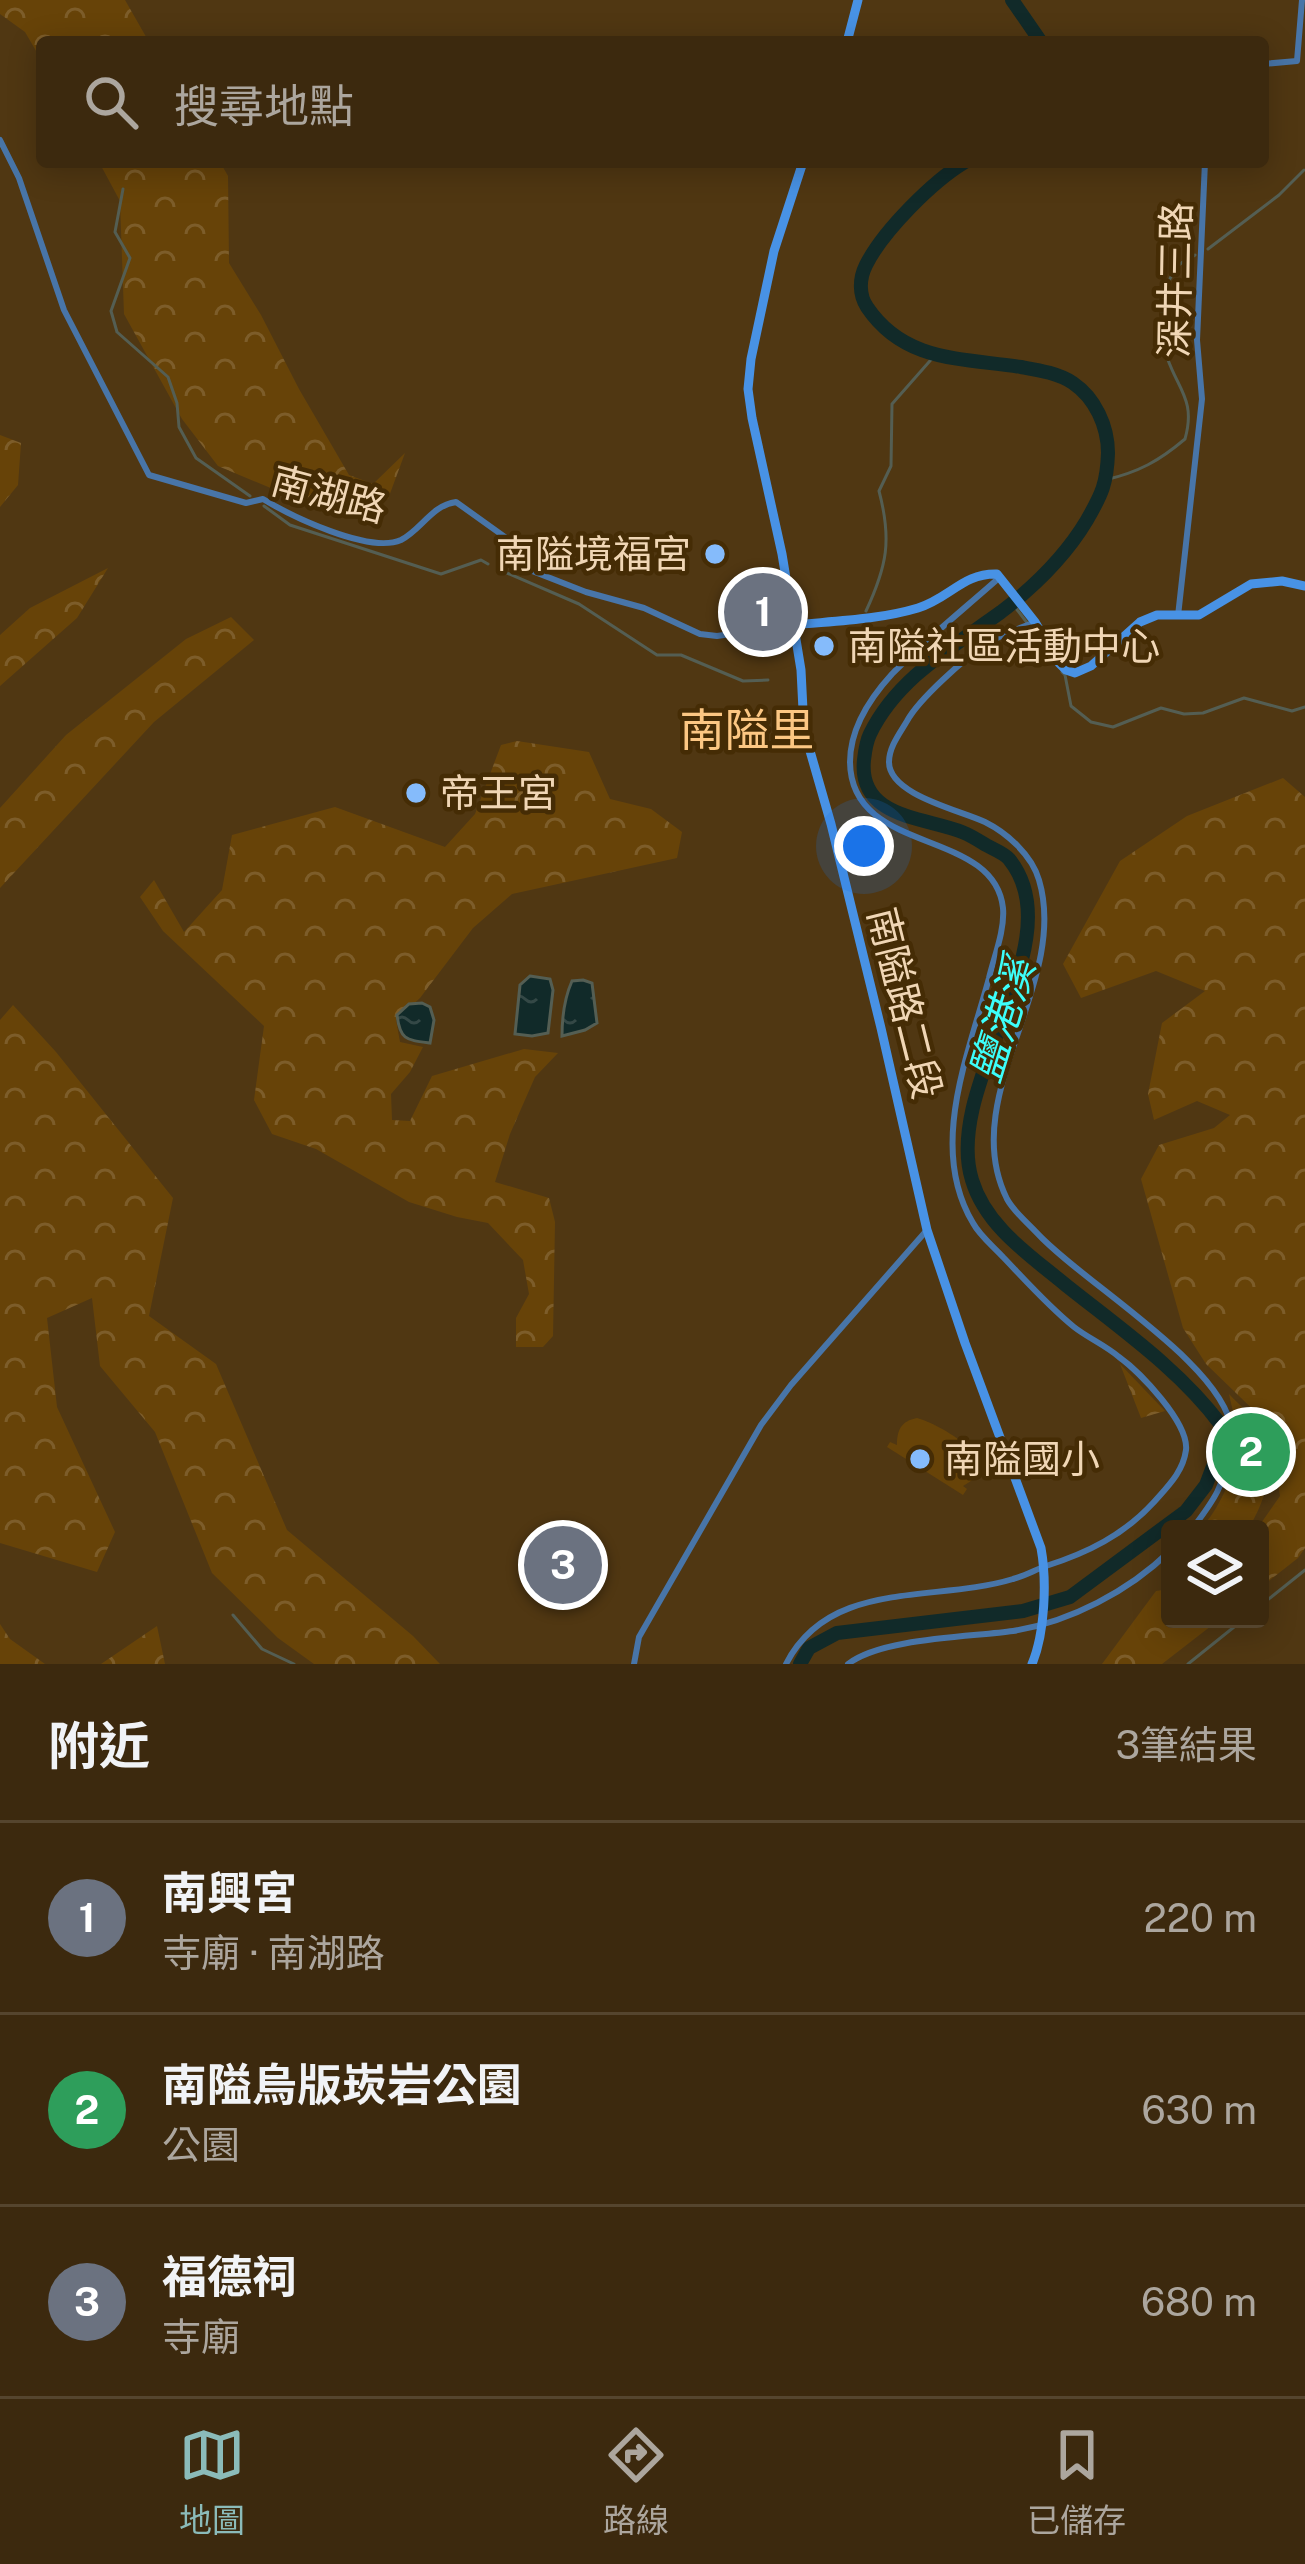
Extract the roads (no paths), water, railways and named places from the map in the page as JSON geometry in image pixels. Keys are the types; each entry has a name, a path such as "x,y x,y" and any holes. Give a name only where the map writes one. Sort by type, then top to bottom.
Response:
{"street":[{"path":"849,36 858,0"},
{"path":"1269,63 1297,61 1302,0"},
{"name":"南湖路","path":"0,140 19,178 64,310 149,475 246,503 263,500 311,523 378,543 406,538 446,503 456,502 512,542 504,560 586,592 644,608 688,631 717,636 887,616 937,602 976,575 1000,577"},
{"name":"南隘路二段","path":"801,168 774,251 748,388 782,554 801,670 808,751 831,824 926,1230 1041,1548 1041,1643 1032,1664"},
{"name":"深井三路","path":"1178,616 1202,399 1198,340 1205,168"},
{"path":"786,1664 806,1633 839,1612 864,1603 1010,1580 1106,1542 1146,1511 1178,1475 1187,1446 1181,1426 1156,1393 1121,1358 1074,1327 1036,1292 975,1228 957,1192 952,1144 955,1106 1003,909 991,877 974,863 886,823 865,807 850,769 855,729 892,674 1000,577 1059,663 1075,673 1091,666 1140,622 1157,615 1199,615 1251,584 1282,580 1305,586"},
{"path":"1035,622 986,644 915,707 889,763 893,776 906,789 988,823 1019,846 1039,877 1045,920 1037,971 995,1119 996,1171 1009,1203 1052,1250 1152,1330 1222,1400 1233,1432 1224,1482 1198,1520"},
{"path":"634,1664 639,1637 775,1405 926,1230"},
{"path":"848,1664 870,1653 915,1643 1018,1630 1074,1614 1161,1558"}],"water":[{"path":"530,976 550,979 553,990 548,1033 532,1036 515,1034 520,985"},
{"path":"572,981 592,983 597,1023 562,1036 569,988"},
{"path":"409,1004 430,1007 434,1020 430,1043 406,1037 398,1023 397,1015"}],"waterway":[{"name":"鹽港溪","path":"1012,0 1037,36"},
{"name":"鹽港溪","path":"800,1664 809,1648 837,1633 1023,1611 1070,1597 1186,1511 1206,1485 1217,1456 1221,1425 1168,1368 1011,1239 979,1197 968,1142 975,1101 1019,971 1027,930 1025,892 1004,855 962,832 882,804 865,779 869,737 895,696 1049,570 1087,520 1106,472 1103,423 1088,396 1073,383 1041,371 916,348 882,325 864,302 862,276 884,237 956,168"},
{"path":"1208,249 1304,170"},
{"path":"123,189 115,232 130,258 111,311 117,332 168,377 179,427 196,458 250,496"},
{"path":"1105,480 1148,465 1185,439 1187,405 1164,346 1162,310 1172,274 1195,255"},
{"path":"866,611 885,552 879,491 891,466 892,404 936,354"},
{"path":"264,506 290,525 441,574 481,560 488,564"},
{"path":"500,570 579,604 657,655 681,655 743,681 768,680"},
{"path":"1012,603 1043,644"},
{"path":"1062,672 1071,706 1091,722 1113,727 1161,708 1203,713 1244,698 1292,711 1305,707"},
{"path":"1269,1599 1305,1570"},
{"path":"233,1615 262,1649 294,1664"},
{"path":"1188,1664 1233,1628"}],"place":[{"name":"南隘境福宮","path":"715,554"},
{"name":"南興宮","path":"763,612"},
{"name":"南隘社區活動中心","path":"824,646"},
{"name":"帝王宮","path":"416,793"},
{"name":"南隘烏版崁岩公園","path":"1251,1452"},
{"name":"南隘國小","path":"920,1459"},
{"name":"福德祠","path":"563,1565"}],"district":[{"name":"南隘里","path":"747,730"}]}
